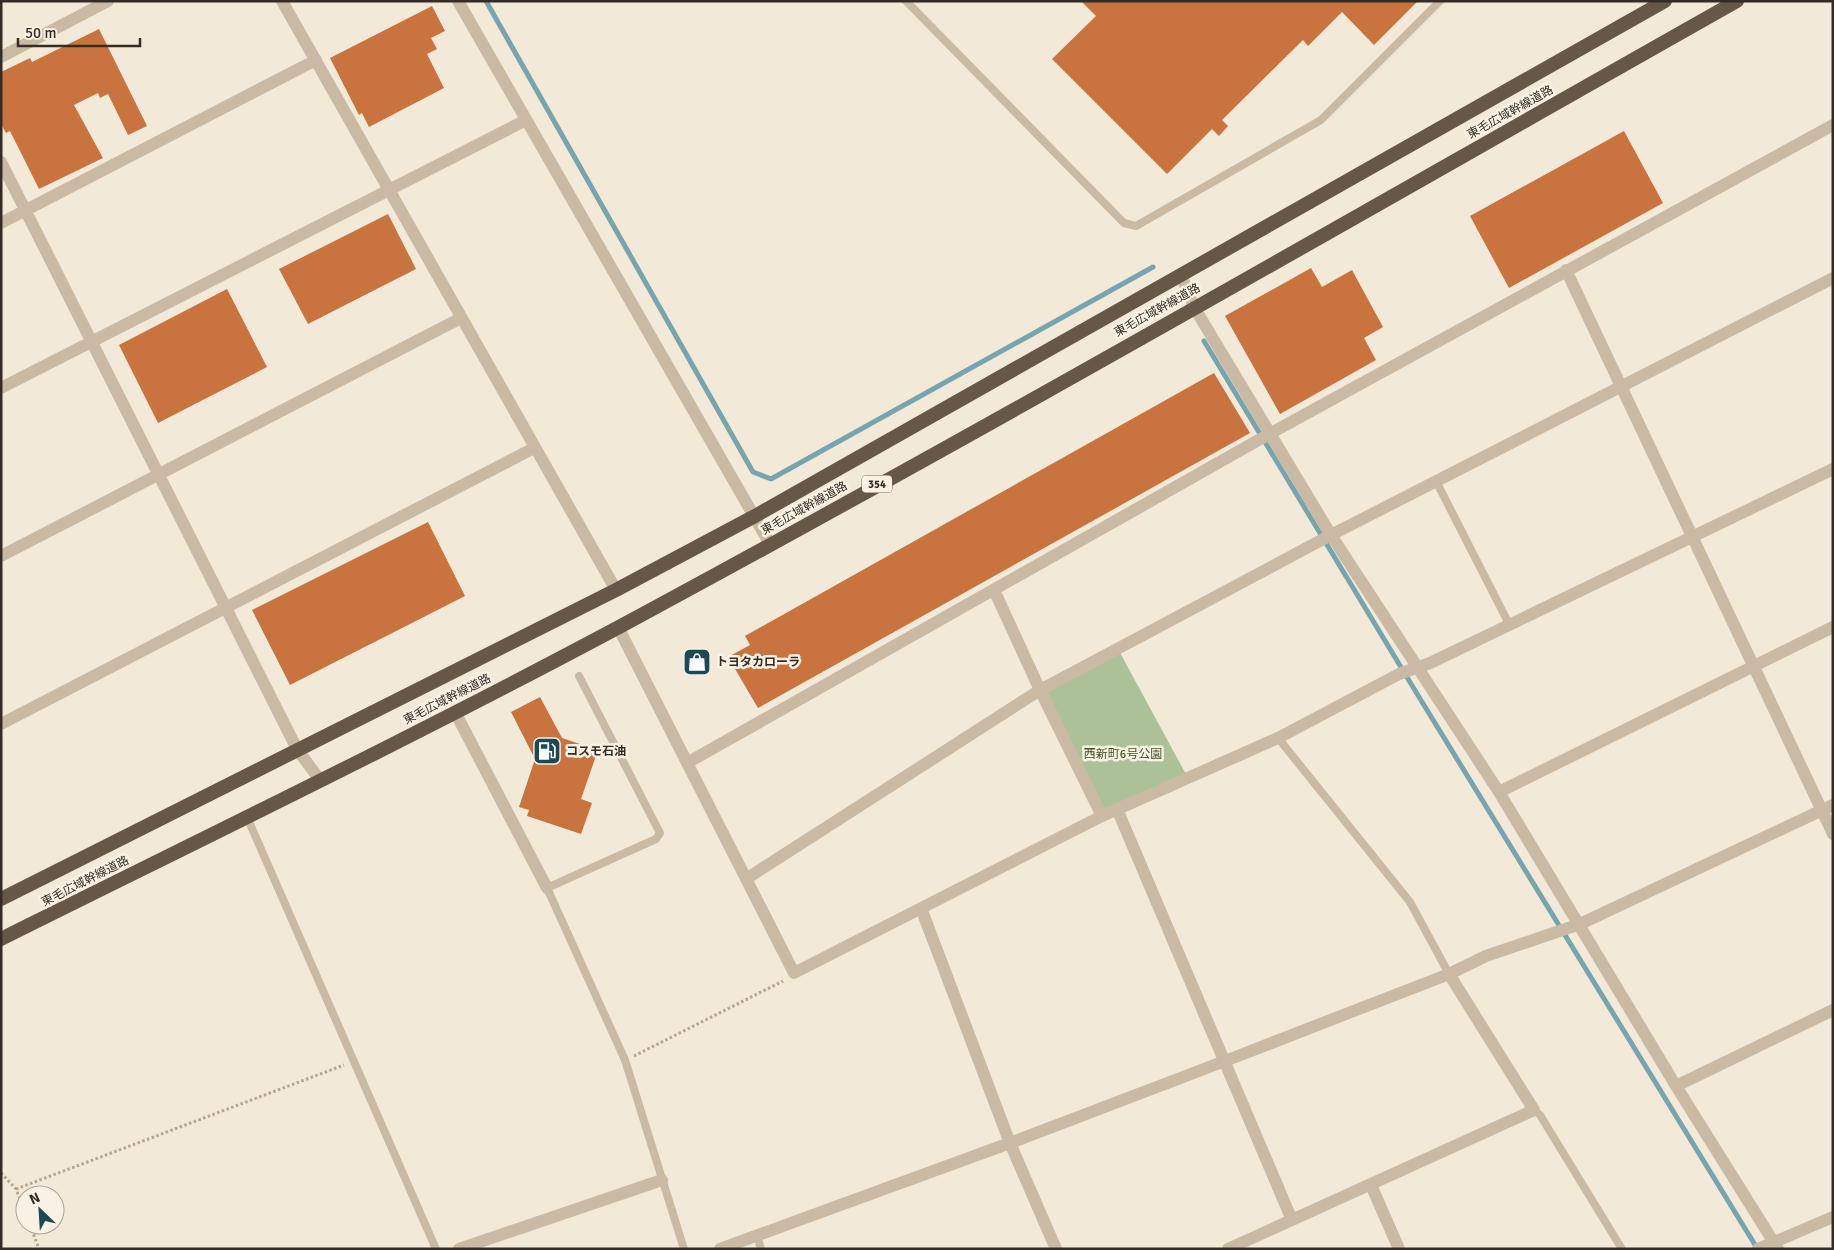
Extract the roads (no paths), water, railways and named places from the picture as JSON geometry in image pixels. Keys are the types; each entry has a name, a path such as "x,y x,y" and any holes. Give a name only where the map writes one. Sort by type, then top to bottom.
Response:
{"highway":[{"name":"東毛広域幹線道路","path":"1,899 616,590 755,516 1665,1"},
{"name":"東毛広域幹線道路","path":"1,939 455,712 618,627 1194,307 1737,1"}],"street":[{"path":"1,57 108,1"},
{"path":"282,1 616,590"},
{"path":"458,1 770,544"},
{"path":"1,223 316,60"},
{"path":"1,388 526,120"},
{"path":"687,763 1271,433 1833,125"},
{"path":"1,162 297,749 320,780"},
{"path":"1566,270 1622,384 1691,537 1753,665 1827,808 1833,834"},
{"path":"1180,275 1194,307 1331,535 1416,668 1499,792 1580,924 1768,1247 1833,1217"},
{"path":"746,879 1040,690 1331,535 1622,384 1833,278"},
{"path":"1,556 461,318"},
{"path":"1,724 534,448"},
{"path":"618,627 794,973 1102,816 1278,738 1399,674 1416,668 1833,469"},
{"path":"994,590 1040,690 1102,816"},
{"path":"1499,792 1833,627"},
{"path":"455,712 547,888"},
{"path":"720,1249 1010,1143 1449,974 1486,956 1580,924 1827,808"},
{"path":"1117,809 1292,1220"},
{"path":"921,908 1010,1143 1056,1249"},
{"path":"1228,1249 1534,1110 1449,974"},
{"path":"1676,1086 1833,1010"},
{"path":"459,1249 662,1180"},
{"path":"1371,1185 1399,1249"}],"lane":[{"path":"910,3 1124,223 1136,226 1321,120 1440,1"},
{"path":"1436,481 1509,624"},
{"path":"579,676 660,833 656,839 547,888 625,1060 684,1249"},
{"path":"1278,738 1410,902 1449,974"},
{"path":"247,817 436,1249"},
{"path":"1534,1110 1540,1115 1622,1249"},
{"path":"757,1235 762,1249"}],"waterway":[{"path":"486,1 753,472 771,479 1153,267"},
{"path":"1204,341 1419,697 1757,1248"}],"place":[{"name":"トヨタカローラ","path":"697,662"},
{"name":"コスモ石油","path":"547,751"}],"park label":[{"name":"西新町6号公園","path":"1123,754"}]}
